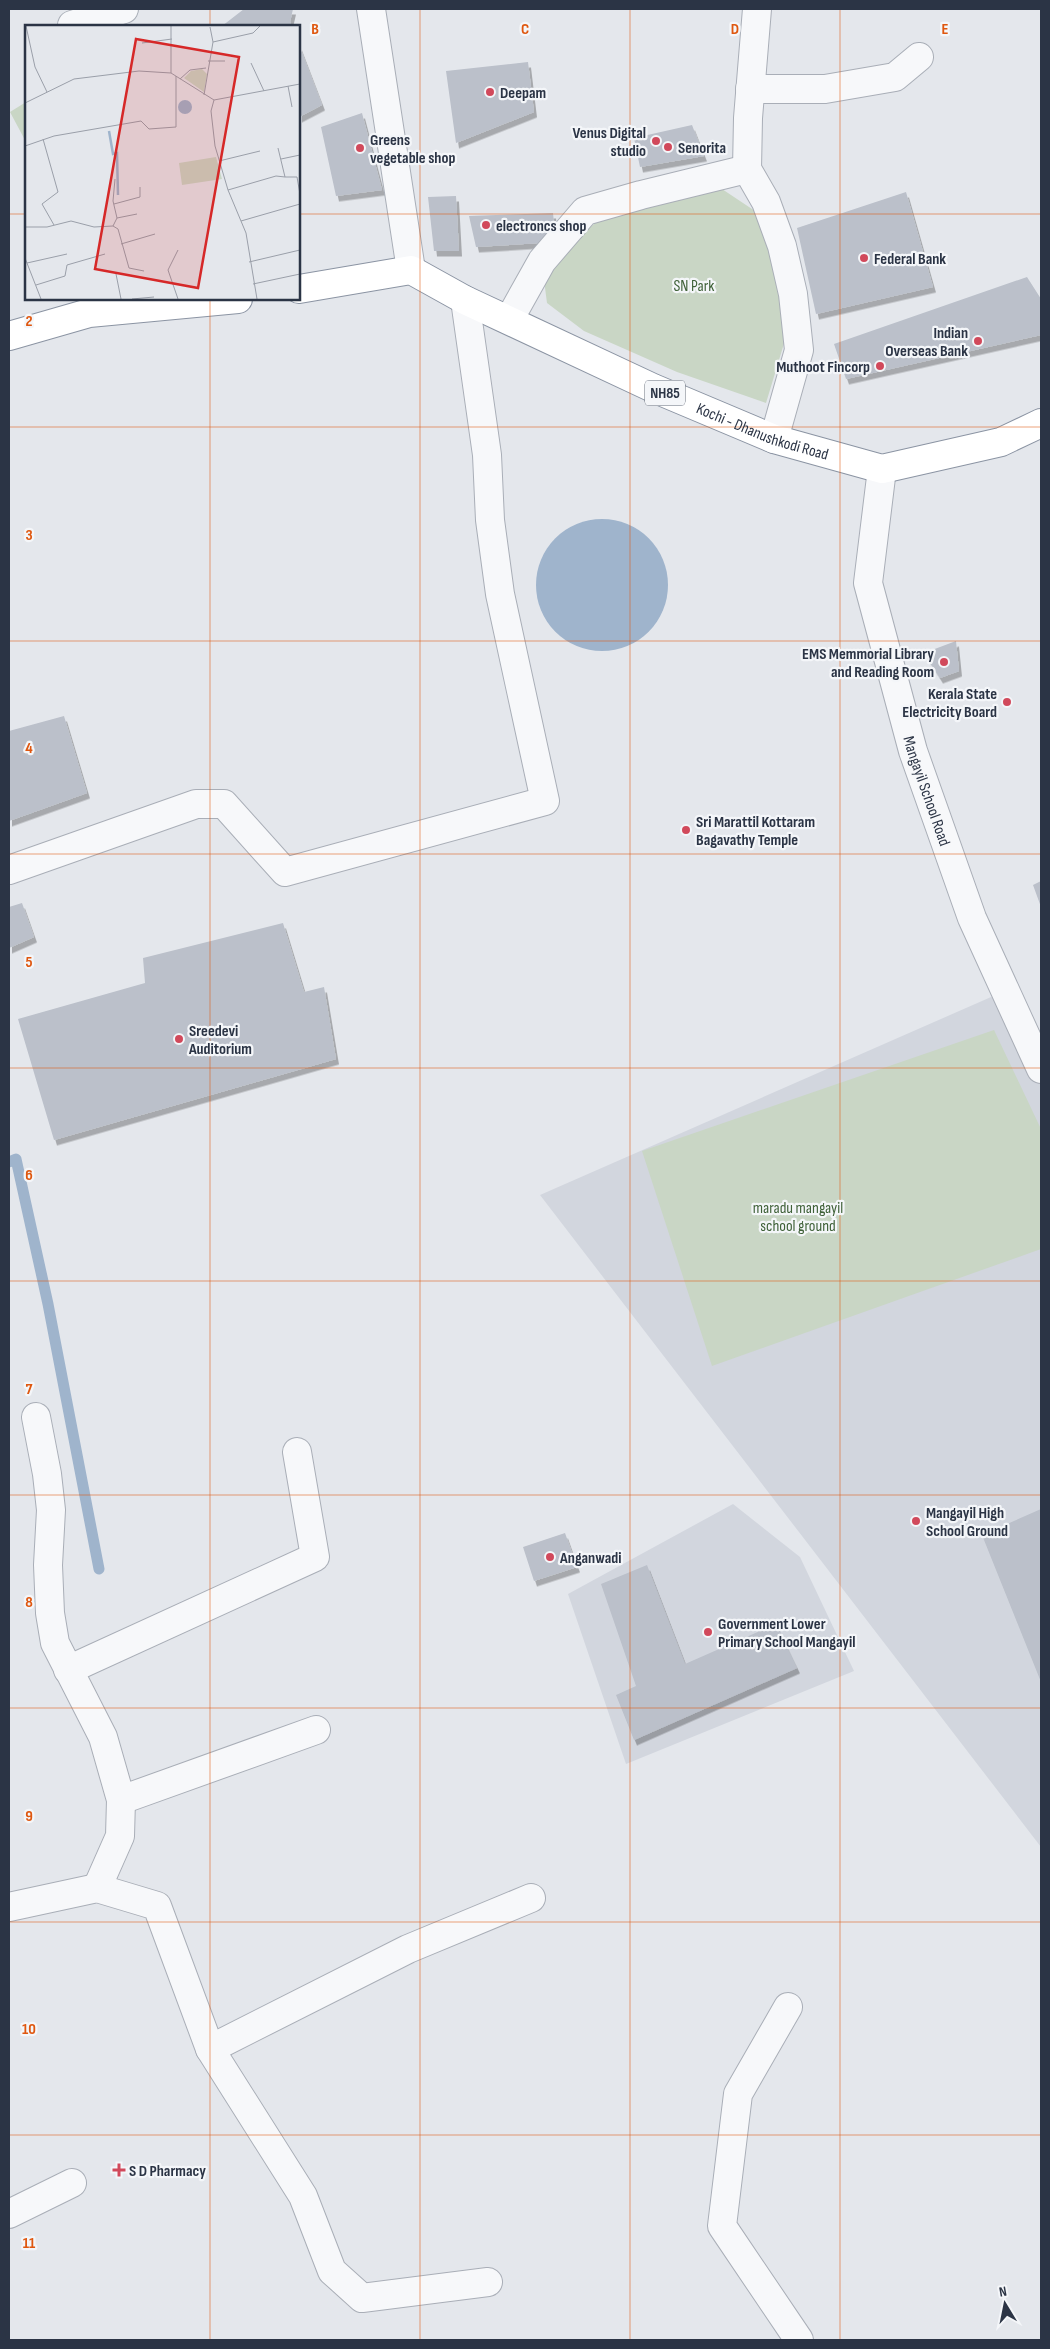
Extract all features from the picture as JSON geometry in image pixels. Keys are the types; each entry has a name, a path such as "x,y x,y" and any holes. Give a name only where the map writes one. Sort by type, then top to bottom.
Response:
{"highway":[{"path":"300,289 410,270"},
{"name":"Kochi - Dhanushkodi Road","path":"410,270 465,300 653,388 774,439 882,468 1001,442 1041,423"},
{"path":"9,336 89,313 227,300"}],"street":[{"path":"72,25 124,9"},
{"path":"371,9 410,270"},
{"path":"757,9 750,89 747,169 766,202 782,246 794,294 799,350 774,439"},
{"path":"750,89 825,88 895,77 919,57"},
{"path":"509,320 542,261 585,212 641,195 747,169"},
{"path":"9,870 196,804 224,804 285,872 545,801 500,594 490,520 487,455 465,300"},
{"name":"Mangayil School Road","path":"882,468 868,583 913,751 966,902 1040,1065"},
{"path":"36,1418 48,1474 51,1510 48,1566 50,1614 55,1643 103,1737 122,1800 120,1836 97,1888"},
{"path":"68,1670 315,1558 297,1452"},
{"path":"122,1800 316,1730"},
{"path":"9,1907 97,1888 157,1906 210,2049 303,2196 332,2271 362,2298 488,2282"},
{"path":"210,2049 408,1949 531,1898"},
{"path":"788,2007 738,2094 722,2226 799,2340"},
{"path":"9,2214 72,2183"}],"shaded area":[{"name":"Mangayil High School Ground","path":"1007,990 1041,1067 1041,1847 540,1195"},
{"name":"Government Lower Primary School Mangayil","path":"733,1504 800,1557 854,1671 626,1764 568,1594"}],"green space":[{"path":"25,103 25,140 10,112"},
{"name":"SN Park","path":"710,181 764,217 789,327 766,403 677,372 584,331 547,303 544,280 573,241 604,216 661,205"},
{"name":"maradu mangayil school ground","path":"994,1030 1041,1129 1041,1249 712,1366 642,1151"}],"water":[{"path":"602,519 615,520 627,524 649,538 663,560 667,572 667,598 663,610 649,632 627,646 615,650 602,651 589,650 577,646 555,632 541,610 537,598 536,585 537,572 541,560 555,538 577,524 589,520"}],"building":[{"path":"244,9 293,9 290,22 292,25 223,25"},
{"path":"300,48 322,105 300,116"},
{"name":"Deepam","path":"528,62 534,112 456,143 446,71"},
{"path":"362,113 382,190 336,196 321,127"},
{"name":"Senorita","path":"692,125 704,156 640,167 634,138"},
{"name":"Federal Bank","path":"906,192 933,287 816,314 797,228"},
{"path":"456,196 459,251 434,251 428,197"},
{"path":"553,213 556,242 476,247 469,216"},
{"path":"1027,277 1041,299 1041,335 846,379 834,344"},
{"name":"EMS Memmorial Library and Reading Room","path":"956,641 959,671 940,678 924,653"},
{"path":"64,716 87,793 9,821 9,731"},
{"path":"1041,881 1041,907 1033,885"},
{"path":"22,903 34,937 9,948 9,907"},
{"name":"Sreedevi Auditorium","path":"283,923 304,992 324,987 336,1059 54,1140 18,1019 145,983 143,958"},
{"path":"1041,1509 1041,1682 982,1535"},
{"name":"Anganwadi","path":"565,1533 577,1567 534,1581 523,1547"},
{"path":"647,1565 685,1664 776,1624 797,1668 634,1740 616,1695 636,1686 601,1584"}],"waterway":[{"path":"9,1162 16,1159 48,1304 99,1569"}],"place":[{"name":"Deepam","path":"490,92"},
{"name":"Venus Digital studio","path":"656,141"},
{"name":"Senorita","path":"668,147"},
{"name":"Greens vegetable shop","path":"360,148"},
{"name":"electroncs shop","path":"486,225"},
{"name":"Federal Bank","path":"864,258"},
{"name":"Indian Overseas Bank","path":"978,341"},
{"name":"Muthoot Fincorp","path":"880,366"},
{"name":"EMS Memmorial Library and Reading Room","path":"944,662"},
{"name":"Kerala State Electricity Board","path":"1007,702"},
{"name":"Sri Marattil Kottaram Bagavathy Temple","path":"686,830"},
{"name":"Sreedevi Auditorium","path":"179,1039"},
{"name":"Mangayil High School Ground","path":"916,1521"},
{"name":"Anganwadi","path":"550,1557"},
{"name":"Government Lower Primary School Mangayil","path":"708,1632"},
{"name":"S D Pharmacy","path":"119,2170"}]}
